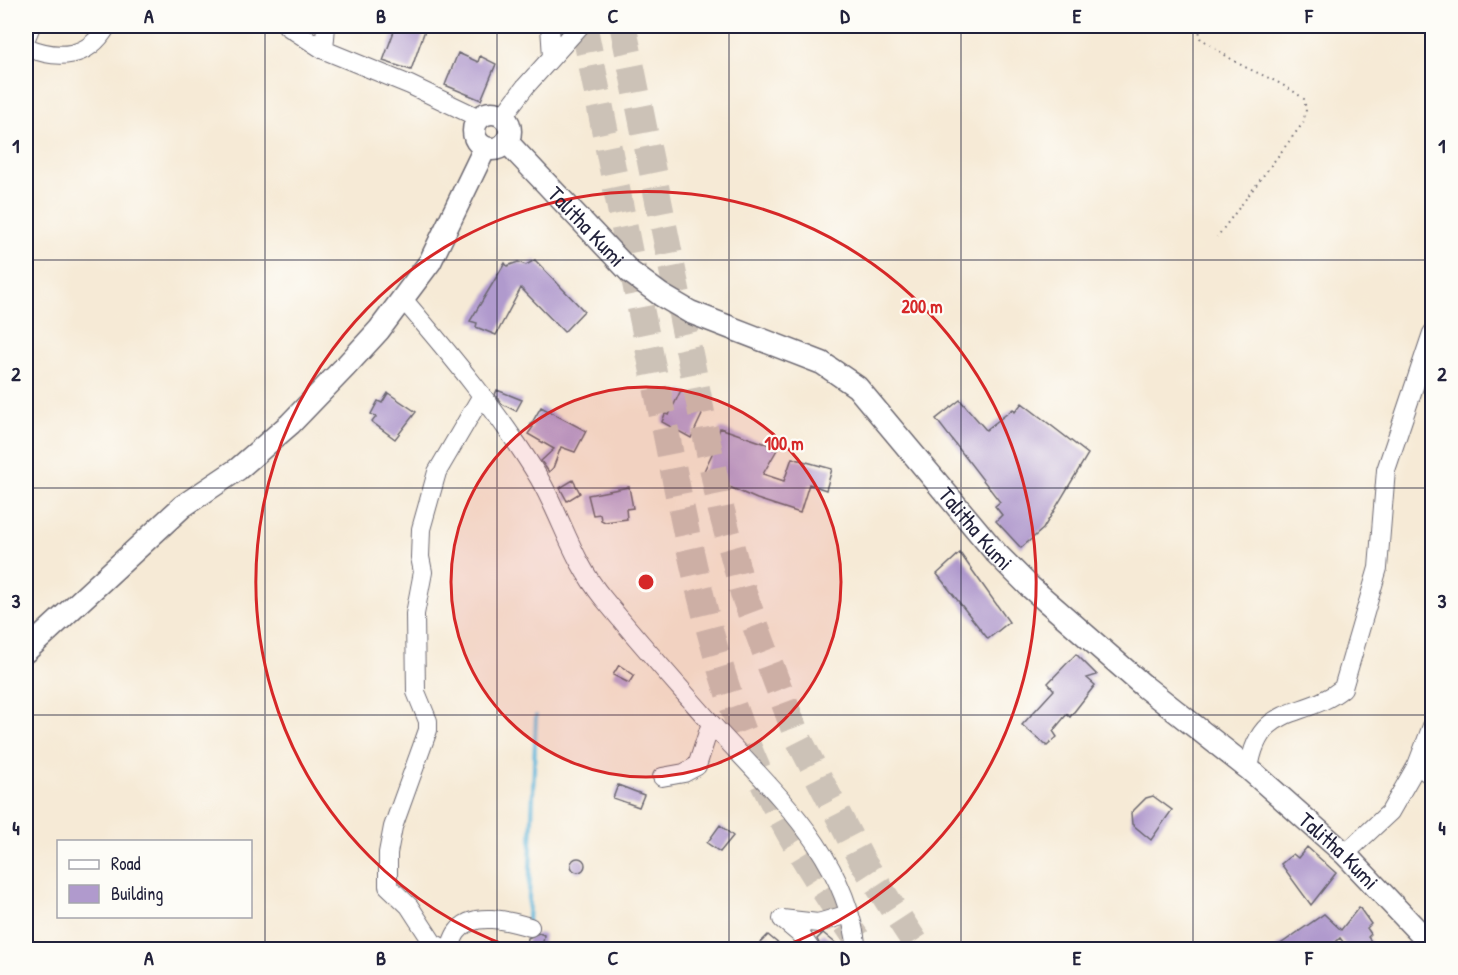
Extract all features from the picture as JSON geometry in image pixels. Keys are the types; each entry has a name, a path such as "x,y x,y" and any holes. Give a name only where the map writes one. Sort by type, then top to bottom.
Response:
{"main road":[{"path":"488,113 503,116 510,125 507,141 498,149 485,148 478,143 474,134 479,118 488,113"},
{"name":"Talitha Kumi","path":"507,141 630,272 661,295 690,312 822,363 857,387 996,553 1029,586 1145,687 1249,769 1346,854 1432,946"},
{"path":"26,651 183,506 238,469 290,424 379,330 430,262 485,148"}],"street":[{"path":"26,38 31,26"},
{"path":"26,47 47,56 77,54 100,37 107,26"},
{"path":"287,26 324,50 410,85 479,118"},
{"path":"324,50 326,26"},
{"path":"550,26 552,57"},
{"path":"503,116 580,26"},
{"path":"402,298 469,376 481,398 540,480 563,533 586,575 711,723 787,804 823,852 838,878 857,950"},
{"path":"1249,769 1252,749 1272,720 1334,696 1343,688 1378,568 1386,470 1432,333"},
{"path":"481,398 438,472 421,528 420,557 423,572 416,614 416,692 428,722 428,730 393,827 388,853 388,886 391,892 409,906 433,943 448,950 456,933 463,926 484,919 499,918 530,927"},
{"path":"662,777 684,773 697,765 711,723"},
{"path":"1346,854 1390,812 1417,765 1432,726"},
{"path":"1417,765 1432,776"},
{"path":"812,950 801,935 782,919 818,923 849,914"}],"path":[{"path":"1199,26 1200,38 1244,67 1276,79 1304,99 1306,110 1303,123 1217,237"}],"building":[{"path":"396,26 412,26 425,30 411,70 383,61"},
{"path":"458,53 478,62 480,56 496,64 481,100 445,85"},
{"path":"535,260 584,311 564,332 521,288 496,335 476,327 477,323 470,321 505,263 507,266 518,262 526,265"},
{"path":"497,390 522,400 516,411 502,404 495,395"},
{"path":"681,390 707,404 691,438 662,422 665,414 669,415"},
{"path":"388,393 416,412 395,439 372,422 376,417 371,414 378,401 382,403"},
{"path":"960,400 986,430 1013,409 1015,412 1022,403 1088,454 1043,529 1021,548 996,521 1002,515 995,506 1000,502 936,419"},
{"path":"541,407 586,431 575,452 561,447 553,468 549,472 541,461 554,449 528,434"},
{"path":"720,428 778,448 763,474 784,481 792,458 832,469 826,490 809,484 800,513 757,499 702,475 712,454"},
{"path":"573,480 580,493 567,501 560,488"},
{"path":"629,487 633,508 626,509 627,519 605,522 601,520 600,514 593,515 588,495"},
{"path":"960,553 1009,622 988,639 937,574"},
{"path":"1076,654 1097,675 1087,678 1095,685 1070,717 1067,714 1053,731 1057,737 1047,746 1022,725 1054,690 1048,683"},
{"path":"619,665 634,675 629,683 613,675"},
{"path":"618,785 644,795 639,807 613,798"},
{"path":"1153,796 1172,810 1151,840 1132,824 1131,813 1146,798"},
{"path":"720,825 733,836 720,852 707,843"},
{"path":"1307,847 1336,873 1311,905 1281,864 1293,854 1298,858"},
{"path":"575,858 581,858 585,865 581,872 575,872 571,868 571,862"},
{"path":"1359,907 1371,924 1367,928 1371,934 1368,937 1377,950 1349,950 1340,938 1328,950 1272,950 1324,914 1341,930"},
{"path":"539,933 544,935 542,950 526,950 528,938"},
{"path":"823,933 844,950 822,950 817,939"},
{"path":"768,935 786,950 753,950"}],"waterway":[{"path":"528,922 536,716"}],"tunnel":[{"path":"584,26 684,523 717,657 747,744 765,786 808,864 857,939"},
{"path":"623,26 721,509 744,595 796,734 862,861 920,950"}]}
